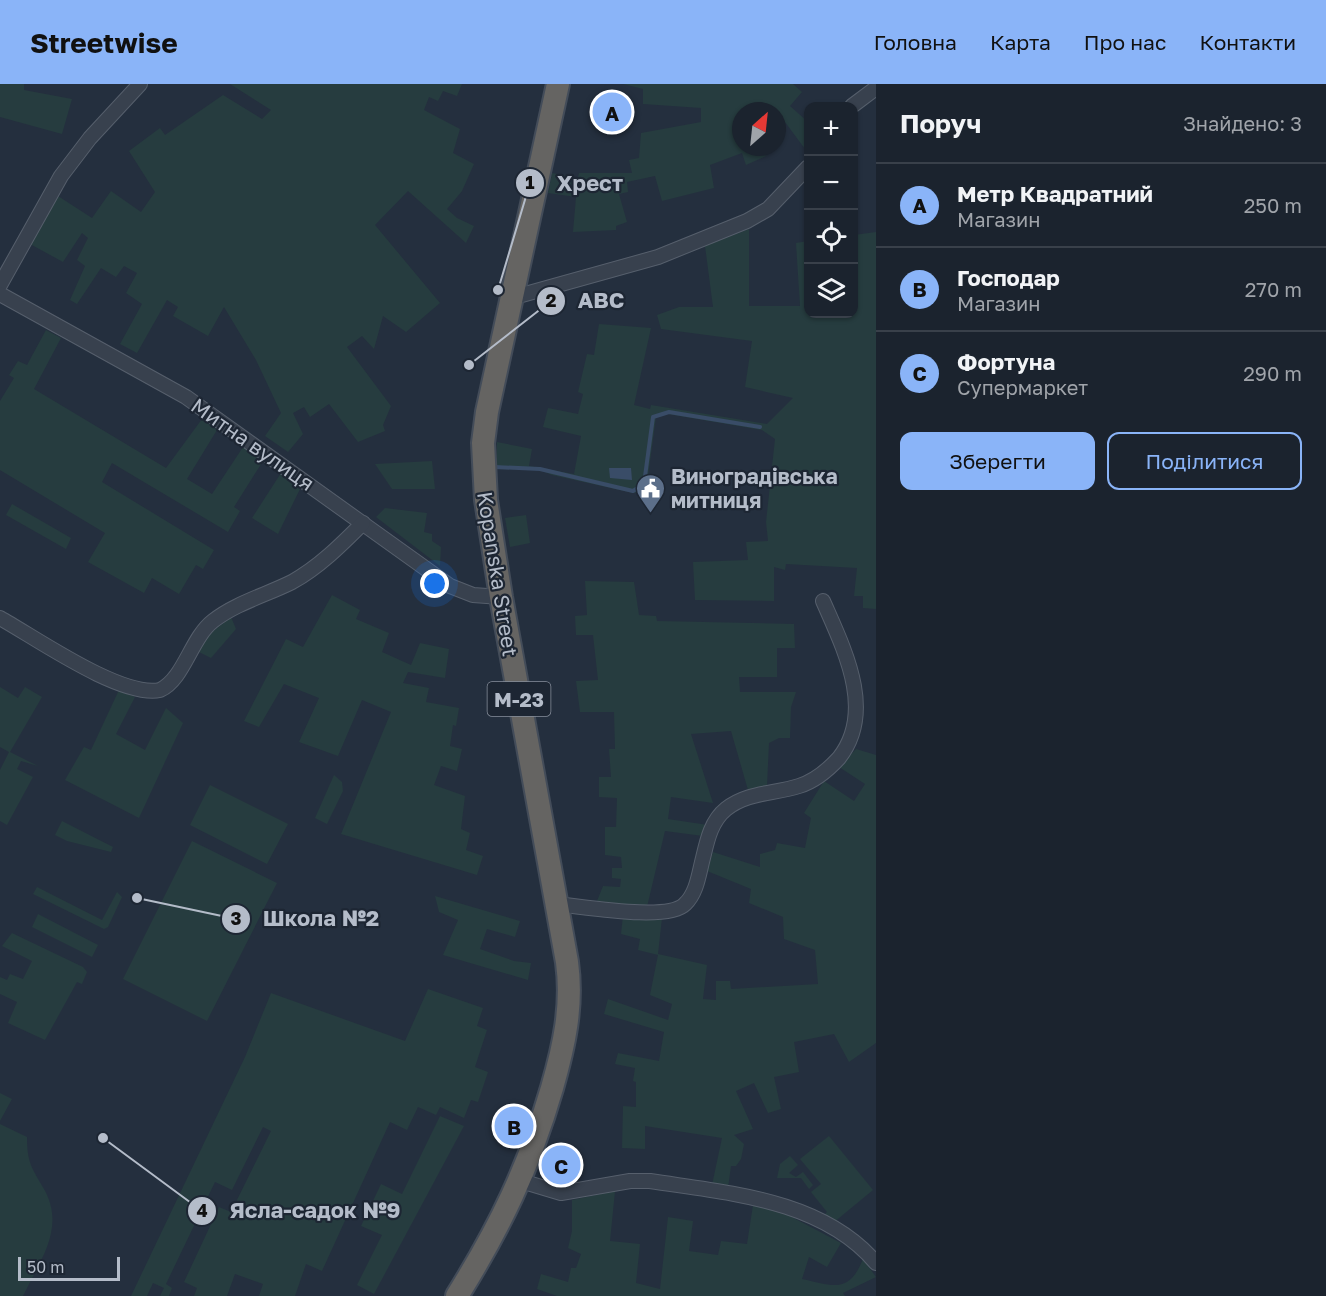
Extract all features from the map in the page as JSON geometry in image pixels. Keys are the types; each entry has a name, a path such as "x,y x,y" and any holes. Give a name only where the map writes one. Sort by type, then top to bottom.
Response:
{"highway":[{"name":"Kopanska Street","path":"457,1296 493,1236 521,1181 543,1118 567,1027 569,981 501,597 483,480 483,443 558,84"}],"street":[{"path":"0,285 61,176 90,138 140,84"},
{"path":"857,102 876,88"},
{"path":"512,298 658,257 747,221 768,209 804,171"},
{"name":"Митна вулиця","path":"0,294 186,397 450,586 473,595 501,597"},
{"path":"0,618 114,682 142,691 160,690 175,677 197,639 212,622 234,607 305,574 328,557 363,523"},
{"path":"555,904 646,912 667,911 683,907 694,891 712,829 721,813 738,801 809,782 821,775 841,756 857,730 856,682 823,601"},
{"path":"521,1181 561,1193 630,1181 650,1181 764,1199 790,1207 849,1239 876,1263"}],"green space":[{"path":"0,84 24,84 24,90 72,99 62,134 0,117"},
{"path":"230,84 462,84 457,96 443,91 438,101 429,97 424,110 460,129 453,153 474,164 462,191 447,209 457,218 474,226 466,243 408,191 375,225 440,303 406,332 383,316 374,349 362,336 347,347 391,406 383,425 385,431 358,442 329,404 310,417 304,407 293,413 303,434 288,452 265,436 281,413 256,360 224,307 208,336 173,316 178,307 167,300 137,353 120,344 142,304 126,293 137,273 124,266 116,277 101,268 77,304 70,300 85,266 77,260 88,238 82,233 63,262 30,244 58,196 92,218 111,191 141,212 155,192 129,151 160,128 165,135 223,95 262,119 271,110"},
{"path":"623,84 793,84 802,92 790,106 804,118 804,148 786,123 786,102 732,102 732,156 734,156 710,165 714,188 662,201 655,176 627,182 628,192 619,194 627,222 616,226 616,230 573,232 576,197 548,193 552,173 578,178 579,173 632,173 629,160 639,158 641,133 701,122 701,108 643,104 643,89"},
{"path":"743,156 766,156 746,165"},
{"path":"749,229 749,306 800,306 796,243 804,242 804,318 858,318 858,234 876,232 876,609 863,608 863,596 854,596 857,568 786,564 785,570 774,567 774,601 695,600 693,562 748,560 746,542 768,541 766,522 775,439 762,430 668,414 656,417 646,491 633,493 552,475 540,470 496,469 497,442 532,449 529,466 574,474 581,436 543,427 548,408 578,414 583,394 578,392 587,354 594,355 599,324 651,328 634,405 650,409 651,405 767,424 793,398 745,387 752,341 661,329 657,315 679,307 713,307 705,246"},
{"path":"46,330 61,338 34,389 166,468 202,419 217,430 187,479 212,494 243,447 263,461 234,507 240,511 228,532 112,463 102,482 214,550 203,569 196,565 179,594 152,578 144,593 88,562 105,533 0,470 0,401 14,378 9,375 18,361 27,365"},
{"path":"432,461 435,489 392,489 375,464"},
{"path":"281,473 301,487 278,534 252,518"},
{"path":"12,504 71,538 66,549 6,515"},
{"path":"385,508 427,513 424,532 432,534 432,541 441,547 440,566 376,517"},
{"path":"526,515 530,543 510,547 505,518"},
{"path":"585,581 634,582 639,615 656,616 657,621 794,624 795,648 777,648 777,677 739,677 740,692 796,692 791,707 790,738 779,738 769,743 767,786 748,790 731,731 691,734 713,803 671,797 668,819 708,825 703,836 665,831 647,907 597,901 603,886 620,887 621,879 612,878 612,868 622,868 621,857 605,855 605,827 616,827 617,798 599,797 599,777 611,777 609,749 615,749 614,712 580,712 576,681 598,680 593,635 576,635 575,616 587,615"},
{"path":"332,595 360,610 356,619 389,633 382,652 411,665 420,643 449,649 445,678 408,672 403,683 429,688 426,702 459,708 456,726 453,725 450,746 462,749 457,771 441,766 434,785 465,796 461,829 470,833 466,850 483,856 477,875 341,834 391,712 362,700 338,756 299,742 319,698 284,684 259,727 244,721 286,639 303,647"},
{"path":"231,617 236,629 211,658 197,651 211,633"},
{"path":"0,687 18,698 25,687 42,697 10,752 38,766 21,761 17,769 33,777 7,825 0,821 0,770 9,752 0,747"},
{"path":"119,690 135,697 116,734 145,750 166,708 183,723 139,818 65,780 84,747 91,750"},
{"path":"856,749 876,755 876,1043 849,1062 834,1034 794,1042 799,1072 774,1077 781,1109 768,1113 754,1083 736,1091 753,1129 734,1135 744,1144 741,1159 736,1166 731,1166 728,1188 712,1185 722,1138 645,1126 645,1149 622,1148 623,1106 636,1107 636,1082 633,1081 635,1068 615,1064 618,1053 659,1061 664,1032 604,1014 608,999 668,1020 672,1004 650,995 658,955 638,950 640,939 621,934 623,915 662,918 658,954 707,965 703,999 716,1000 716,981 730,981 731,989 818,984 815,950 784,939 783,917 749,903 751,889 707,871 713,852 760,867 760,854 775,850 777,843 805,848 811,818 804,813 824,781 854,801 865,784 839,767"},
{"path":"334,775 342,782 343,791 327,824 315,818"},
{"path":"210,785 288,824 267,864 190,825"},
{"path":"62,821 113,847 111,852 67,841 55,835"},
{"path":"192,841 277,883 207,1021 123,979"},
{"path":"37,887 102,920 117,892 122,897 108,927 104,929 33,894"},
{"path":"435,896 520,921 515,937 487,929 480,949 514,961 531,963 528,980 443,955 458,920 439,912"},
{"path":"38,914 98,945 92,957 32,927"},
{"path":"12,933 83,967 87,972 82,984 77,982 45,1040 8,1023 17,1002 0,994 0,977 7,980 10,974 23,979 32,961 2,946"},
{"path":"428,989 483,1008 477,1026 487,1030 475,1067 488,1072 478,1102 471,1100 464,1118 440,1107 436,1115 418,1107 407,1130 390,1122 322,1271 306,1264 295,1296 259,1296 263,1284 235,1274 227,1296 194,1296 197,1288 184,1282 219,1207 231,1212 271,1131 263,1127 232,1190 215,1182 166,1284 172,1288 169,1296 160,1296 164,1288 153,1283 147,1296 131,1296 245,1057 271,993 405,1041"},
{"path":"0,1093 12,1099 0,1121"},
{"path":"440,1116 464,1126 374,1294 357,1285 382,1235 361,1226 381,1184 402,1194"},
{"path":"0,1124 27,1137 29,1159 50,1203 52,1217 52,1231 48,1244 23,1296 0,1296"},
{"path":"829,1136 873,1190 833,1223 822,1217 827,1212 811,1192 821,1184 800,1159"},
{"path":"790,1156 798,1165 789,1173 796,1177 803,1172 813,1185 809,1189 801,1178 777,1178 780,1164"},
{"path":"615,1191 610,1241 640,1244 636,1283 660,1289 668,1217 693,1221 689,1251 718,1255 721,1241 747,1244 753,1205 788,1215 841,1243 827,1267 809,1257 802,1279 832,1285 846,1283 858,1270 863,1259 876,1277 843,1293 845,1296 557,1296 537,1289 541,1274 568,1282 571,1268 576,1268 581,1254 568,1248 572,1231 572,1200"}],"water":[{"path":"609,468 631,468 632,480 610,478"}],"waterway":[{"path":"494,467 540,469 633,491 644,484 653,417 669,412 760,427"}],"place":[{"name":"Метр Квадратний","path":"612,112"},
{"name":"Хрест","path":"498,290"},
{"name":"ABC","path":"469,365"},
{"name":"Виноградівська митниця","path":"650,514"},
{"name":"Школа №2","path":"137,898"},
{"name":"Господар","path":"514,1126"},
{"name":"Ясла-садок №9","path":"103,1138"},
{"name":"Фортуна","path":"561,1165"}]}
